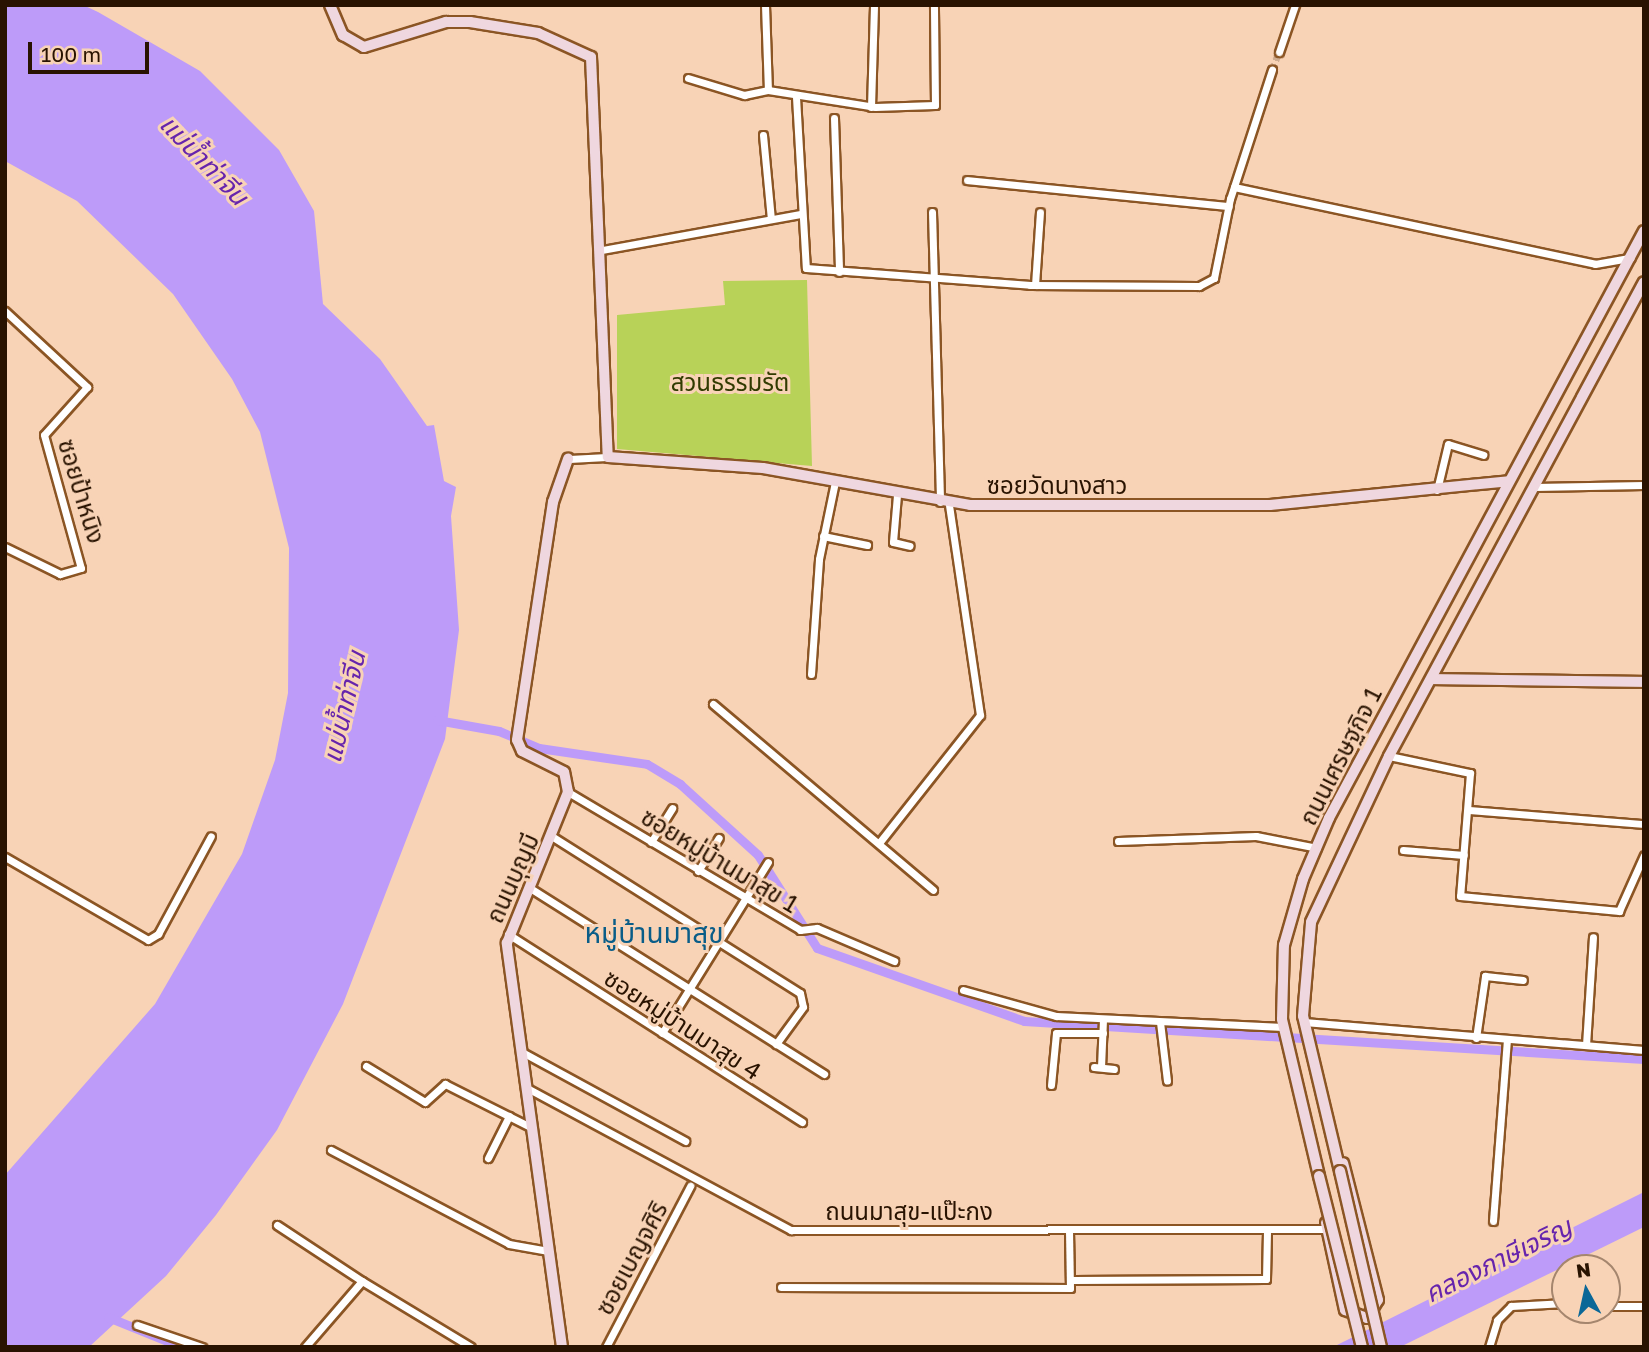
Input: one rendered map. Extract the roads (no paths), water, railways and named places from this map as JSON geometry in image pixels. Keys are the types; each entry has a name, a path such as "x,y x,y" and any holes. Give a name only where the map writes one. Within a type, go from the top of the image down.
{"main road":[{"path":"330,5 343,35 364,47 446,22 533,32 581,48 593,64 608,457"},
{"name":"ถนนเศรษฐกิจ 1","path":"1362,1347 1283,1027 1284,945 1317,848 1509,481 1644,231"},
{"name":"ถนนเศรษฐกิจ 1","path":"1381,1347 1304,1022 1302,981 1311,922 1389,757 1644,282"},
{"name":"ซอยวัดนางสาว","path":"608,457 763,468 944,504 1207,508 1437,490 1509,481"},
{"path":"568,459 553,502 517,736 522,751 564,772 568,792"},
{"path":"1445,602 1467,613"},
{"path":"1433,679 1644,681"},
{"name":"ถนนบุญมี","path":"562,1347 508,934 553,837 568,792"},
{"path":"1287,1047 1345,1310 1367,1318 1378,1300 1308,1043"}],"street":[{"path":"765,5 768,90"},
{"path":"871,107 874,5"},
{"path":"688,79 744,95 768,90 796,97 871,107 935,105 934,5"},
{"path":"1279,51 1295,5"},
{"path":"796,97 800,214 806,268 1035,285 1205,285 1214,278 1234,187 1272,70"},
{"path":"834,118 839,272"},
{"path":"763,135 771,219"},
{"path":"967,180 1229,206"},
{"path":"1234,187 1595,264 1630,258"},
{"path":"879,844 980,715 944,504 932,212"},
{"path":"1035,285 1040,212"},
{"path":"602,250 800,214"},
{"name":"ซอยป้าหนิง","path":"5,311 87,387 44,435 81,568 60,573 5,547"},
{"path":"1437,490 1448,444 1483,455"},
{"path":"568,459 608,457"},
{"path":"811,674 824,536 835,482"},
{"path":"1534,487 1644,485"},
{"path":"897,495 893,542 910,546"},
{"path":"824,536 867,545"},
{"path":"713,704 933,890"},
{"path":"1389,757 1467,770 1469,810 1460,896 1619,911 1644,855"},
{"name":"ซอยหมู่บ้านมาสุข 1","path":"568,792 744,900 804,931 817,928 894,961"},
{"path":"651,842 673,808"},
{"path":"1469,810 1644,824"},
{"path":"5,857 148,940 158,934 211,836"},
{"path":"1118,841 1256,836 1317,848"},
{"path":"553,837 804,998 776,1044"},
{"path":"698,871 719,838"},
{"path":"1403,850 1464,855"},
{"path":"662,1033 768,862"},
{"path":"530,888 824,1074"},
{"name":"ซอยหมู่บ้านมาสุข 4","path":"508,934 802,1122"},
{"path":"1586,1045 1593,937"},
{"path":"1476,1038 1485,976 1523,979"},
{"path":"963,990 1055,1016 1283,1027"},
{"path":"1103,1020 1097,1067 1114,1069"},
{"path":"1160,1022 1167,1081"},
{"path":"1304,1022 1507,1041 1644,1049"},
{"path":"1051,1085 1056,1033 1103,1032"},
{"path":"1493,1221 1507,1041"},
{"path":"522,1052 685,1141"},
{"path":"366,1066 425,1102 445,1084 532,1128"},
{"name":"ถนนมาสุข-แป๊ะกง","path":"527,1088 791,1230 1327,1229"},
{"path":"488,1158 509,1116"},
{"path":"331,1150 500,1240 548,1251"},
{"name":"ซอยเบญจศิริ","path":"606,1347 690,1186"},
{"path":"276,1225 471,1347"},
{"path":"781,1287 1070,1288 1073,1280 1069,1230"},
{"path":"1073,1280 1266,1279 1267,1230"},
{"path":"304,1347 362,1281"},
{"path":"1489,1347 1497,1320 1511,1306 1551,1304"},
{"path":"1621,1306 1644,1306"},
{"path":"137,1325 202,1347"}],"water":[{"name":"แม่น้ำท่าจีน","path":"5,5 83,5 98,12 200,71 279,150 314,211 323,304 380,359 427,426 434,425 444,481 456,487 451,516 459,630 445,739 343,1004 277,1130 216,1215 166,1276 89,1347 5,1347 5,1175 155,1004 242,854 275,760 288,693 289,548 260,432 232,379 173,294 77,201 5,161"},
{"path":"1644,1192 1644,1227 1589,1254 1551,1254 1551,1273 1400,1347 1333,1347"}],"waterway":[{"path":"437,720 499,731 539,748 647,764 680,784 758,855 817,948 1024,1021 1644,1059"},
{"path":"108,1317 182,1347"}],"tunnel":[{"path":"1272,70 1279,52"}],"district":[{"name":"หมู่บ้านมาสุข","path":"654,933"}],"park label":[{"name":"สวนธรรมรัต","path":"730,382"}],"water label":[{"name":"คลองภาษีเจริญ","path":"1498,1260"}]}
